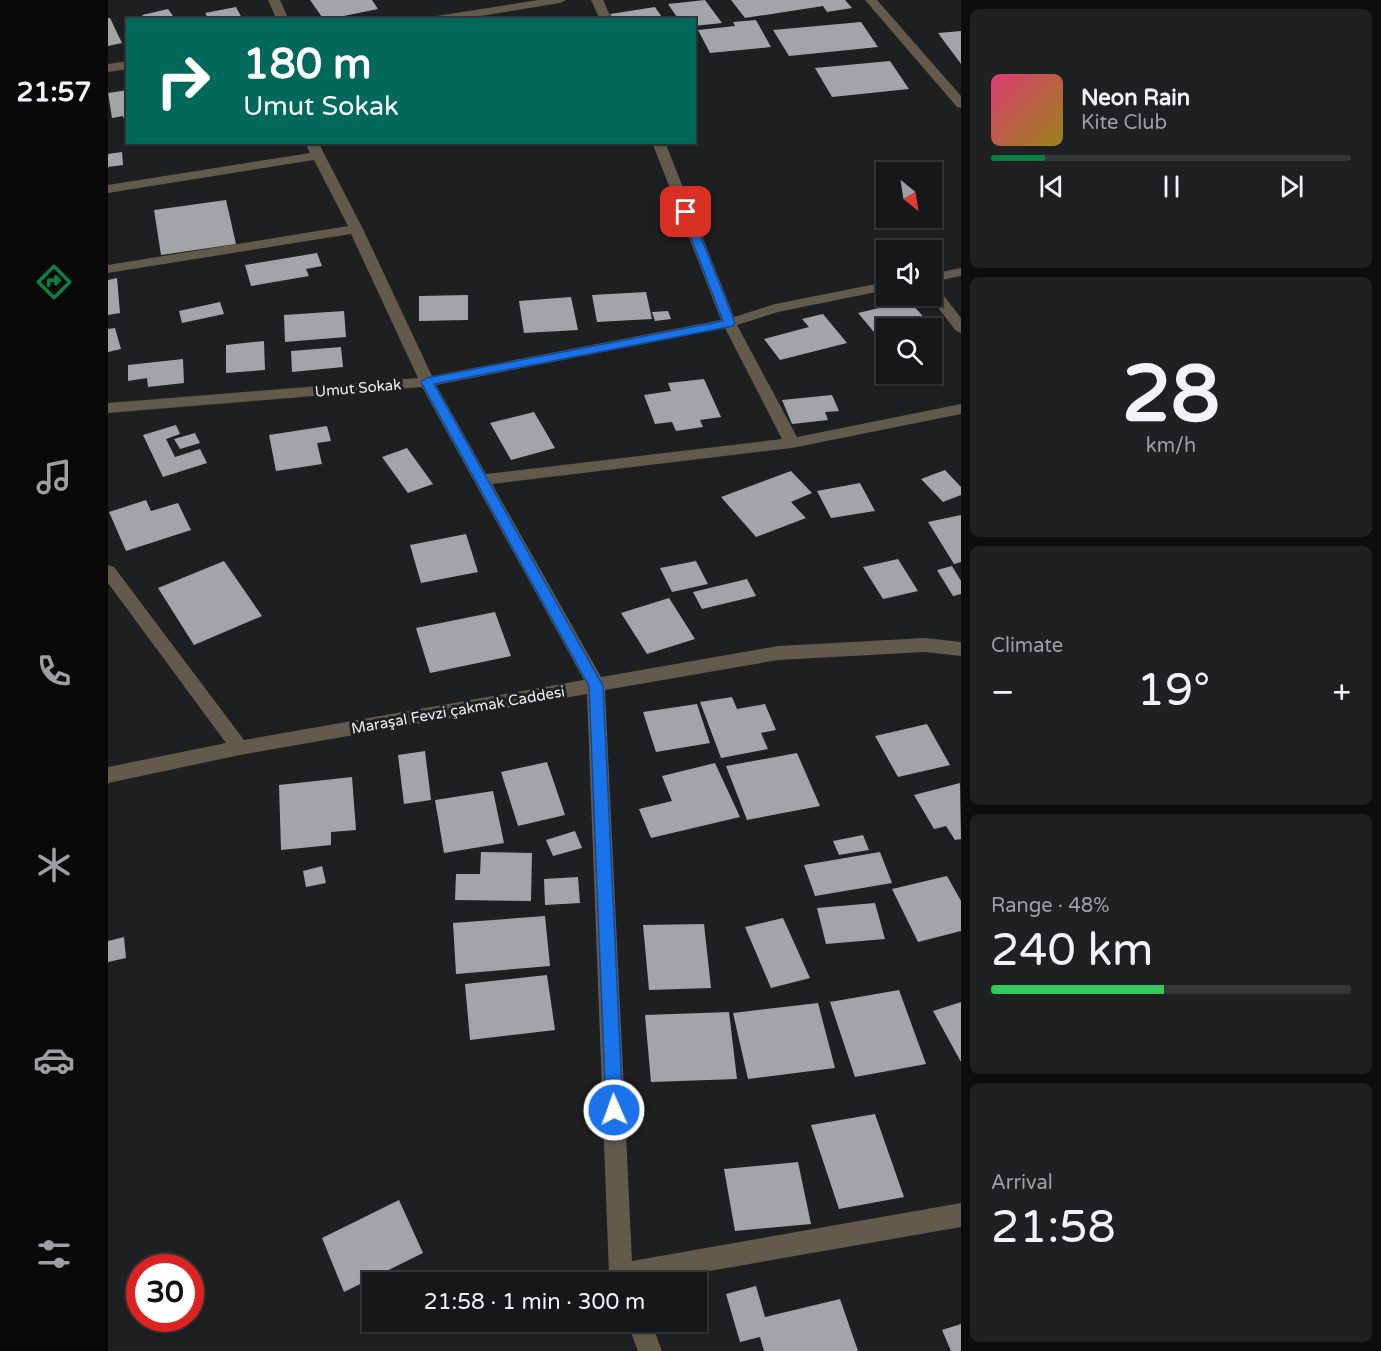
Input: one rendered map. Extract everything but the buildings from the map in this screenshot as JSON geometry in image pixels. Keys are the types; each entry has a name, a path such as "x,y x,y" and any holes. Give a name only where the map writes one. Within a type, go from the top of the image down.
{"street":[{"path":"273,0 282,18"},
{"path":"443,18 560,0"},
{"path":"597,0 605,18"},
{"path":"871,0 961,104"},
{"path":"108,68 126,65"},
{"path":"312,144 356,229 427,382 596,686 623,1272"},
{"path":"659,144 729,323 792,443"},
{"path":"108,189 318,156"},
{"path":"108,269 356,229"},
{"path":"942,276 961,272"},
{"name":"Umut Sokak","path":"108,408 427,382 729,323 776,308 876,288"},
{"path":"942,303 961,328"},
{"path":"482,480 792,443 961,409"},
{"path":"108,571 240,748"},
{"name":"Maraşal Fevzi çakmak Caddesi","path":"108,775 240,748 778,653 925,645 961,649"},
{"path":"660,1272 961,1215"},
{"path":"643,1332 650,1351"}],"route":[{"path":"614,1110 596,686 427,382 729,323 686,212"}]}
